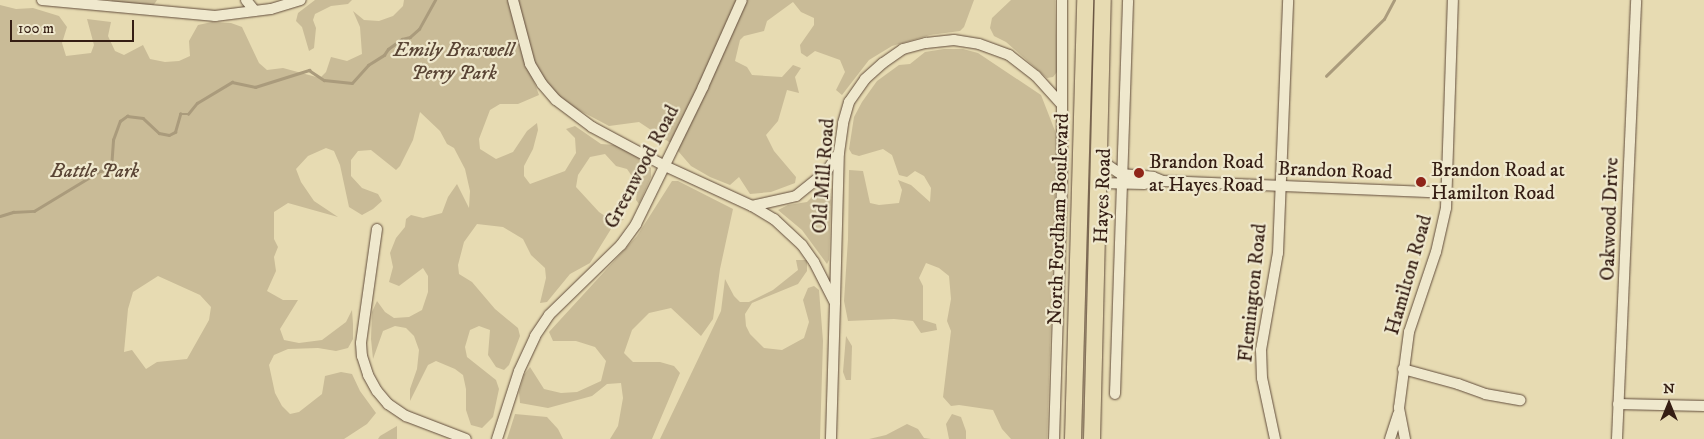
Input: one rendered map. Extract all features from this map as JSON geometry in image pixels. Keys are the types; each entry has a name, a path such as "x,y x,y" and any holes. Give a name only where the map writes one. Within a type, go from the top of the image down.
{"highway":[{"name":"North Fordham Boulevard","path":"1073,439 1085,0"},
{"name":"North Fordham Boulevard","path":"1092,439 1103,0"},
{"path":"1083,103 1090,109 1091,168 1099,183"},
{"path":"1076,366 1082,375 1082,439"}],"street":[{"path":"42,0 215,16 255,11 292,4 301,0"},
{"path":"246,0 255,11"},
{"name":"Old Mill Road","path":"513,0 530,64 542,84 556,100 592,127 665,166 752,206 780,224 802,245 814,262 834,303"},
{"name":"Greenwood Road","path":"497,439 519,371 535,336 549,315 621,244 636,224 742,0"},
{"path":"1054,439 1062,182 1062,0"},
{"name":"Hayes Road","path":"1115,394 1128,0"},
{"name":"Flemington Road","path":"1275,439 1262,378 1261,357 1263,335 1277,268 1288,0"},
{"name":"Hamilton Road","path":"1405,439 1400,408 1403,369 1415,310 1440,236 1446,193 1453,0"},
{"name":"Oakwood Drive","path":"1617,439 1636,0"},
{"name":"Old Mill Road","path":"832,439 839,153 843,123 849,102 865,79 903,49 926,43 954,40 979,44 1009,55 1036,76 1062,105"},
{"path":"752,206 796,196 826,172 839,153"},
{"path":"1100,160 1121,179"},
{"name":"Brandon Road","path":"1099,183 1121,179 1155,184 1163,181 1446,193"},
{"path":"1062,182 1081,183"},
{"path":"377,229 361,343 362,356 368,375 376,391 388,404 406,416 466,439"},
{"path":"1403,369 1458,384 1484,394 1520,400"},
{"path":"1618,404 1704,406"},
{"path":"1390,439 1400,408"}],"green space":[{"path":"111,0 157,0 153,6 113,2"},
{"path":"315,0 352,0 348,4 331,6 315,14 313,20 316,28 314,48 309,51 302,27 296,21 298,13"},
{"path":"404,0 974,0 964,27 960,31 930,35 892,46 869,60 842,95 836,90 845,72 840,60 815,51 807,57 801,53 800,45 814,25 814,18 801,12 793,2 767,21 764,31 744,36 740,40 735,61 747,67 752,75 782,77 793,65 801,68 795,77 799,93 787,90 778,121 766,135 774,151 796,177 795,183 771,192 750,194 739,177 730,185 710,177 691,166 672,144 639,122 609,126 577,109 556,94 538,70 529,68 539,95 518,104 500,104 490,110 479,139 480,149 496,159 513,152 527,131 537,123 538,130 533,149 524,166 524,176 530,184 565,171 576,153 575,138 566,129 575,126 601,144 616,145 640,157 651,168 651,177 639,204 636,200 638,185 627,169 616,166 605,154 590,157 578,175 576,187 599,212 608,218 624,219 611,229 590,263 570,274 547,302 540,303 546,278 545,268 531,255 523,239 503,227 477,224 464,242 458,265 459,274 472,282 495,309 518,328 520,336 509,365 504,370 496,367 488,355 490,330 479,326 470,330 465,347 467,357 496,380 499,389 493,417 482,428 471,425 466,410 466,389 463,375 455,369 436,361 428,365 410,401 410,389 417,369 419,350 414,336 406,328 395,326 383,331 373,359 371,339 372,312 377,301 385,312 394,318 409,317 422,310 428,292 428,276 423,268 399,286 389,282 393,267 390,253 396,238 405,227 406,219 411,215 423,218 442,213 448,197 457,184 469,208 470,191 465,169 454,148 447,144 440,131 420,112 413,140 400,166 396,170 371,150 358,151 351,160 351,176 362,188 378,194 382,201 373,209 362,215 349,207 340,165 334,151 326,148 308,156 296,169 301,182 314,201 338,217 288,203 274,212 274,239 278,247 274,257 276,271 267,291 283,300 298,300 280,329 284,340 299,343 322,340 346,322 352,310 353,324 353,339 348,348 336,351 318,348 288,349 274,355 269,365 275,393 282,406 290,414 299,412 322,394 325,376 341,372 352,374 360,391 376,413 367,424 344,439 0,439 0,5 16,9 33,8 59,16 67,27 62,43 66,56 91,53 94,45 87,19 111,22 108,36 115,51 124,55 143,45 150,59 165,62 179,61 190,56 189,41 198,25 212,22 231,23 242,27 259,63 267,70 283,68 320,78 326,72 331,57 347,61 362,54 360,27 353,11 364,20 379,21 393,16 403,6","holes":["158,276 200,295 211,307 209,320 187,359 157,362 146,369 132,350 124,352 128,309 133,292"]},
{"path":"1011,0 1055,0 1057,72 1053,77 1047,78 1006,42 994,36 990,28 992,18"},
{"path":"1090,0 1099,0 1093,136 1090,74"},
{"path":"963,49 978,53 1041,95 1057,136 1047,439 1011,439 1002,429 993,410 959,405 951,406 943,397 951,331 947,321 951,299 949,276 939,268 926,263 919,278 923,286 923,320 936,324 937,330 921,333 913,321 894,319 848,321 844,301 848,239 849,170 863,171 870,203 879,205 899,203 902,190 898,180 911,185 930,202 931,188 924,176 915,171 907,177 899,175 892,155 883,149 859,156 852,154 849,149 854,117 877,81 899,65 910,64 925,52"},
{"path":"1088,175 1090,182 1087,439 1084,439 1087,289 1083,255"},
{"path":"672,181 678,181 733,209 720,269 713,319 701,336 671,308 649,313 632,330 624,353 633,362 660,362 674,366 680,373 652,439 610,439 618,426 623,398 621,383 607,384 592,396 548,408 520,403 519,392 524,375 530,367 544,389 561,393 577,392 601,381 606,361 595,347 576,341 553,341 549,332 637,236"},
{"path":"824,185 831,194 829,260 827,264 802,230 778,210 788,205 807,202"},
{"path":"796,260 807,260 807,271 798,284 752,303 745,314 746,326 750,334 764,348 782,350 804,338 809,322 803,300 808,288 814,286 819,290 823,341 820,439 660,439 721,311 725,279 734,296 740,302 749,302 773,290 798,270"},
{"path":"846,336 852,346 851,380 846,380 843,372"},
{"path":"515,414 547,417 558,429 563,439 507,439"},
{"path":"952,414 961,417 966,431 966,439 949,439 946,424"},
{"path":"907,424 918,429 924,438 931,439 869,439 886,435"},
{"path":"397,426 397,439 378,439 380,436"}],"waterway":[{"path":"0,216 13,212 34,211 100,171 111,169 113,140 120,121 127,116 143,118 159,133 169,135 175,132 180,114 188,114 197,103 232,82 255,87 309,70 324,80 352,83 368,65 384,55 388,49 402,39 410,37 419,29 435,0"},
{"path":"1326,76 1384,19 1394,0"}],"place":[{"name":"Brandon Road at Hayes Road","path":"1139,173"},
{"name":"Brandon Road at Hamilton Road","path":"1421,182"}],"park label":[{"name":"Emily Braswell Perry Park","path":"454,62"},
{"name":"Battle Park","path":"95,171"}]}
